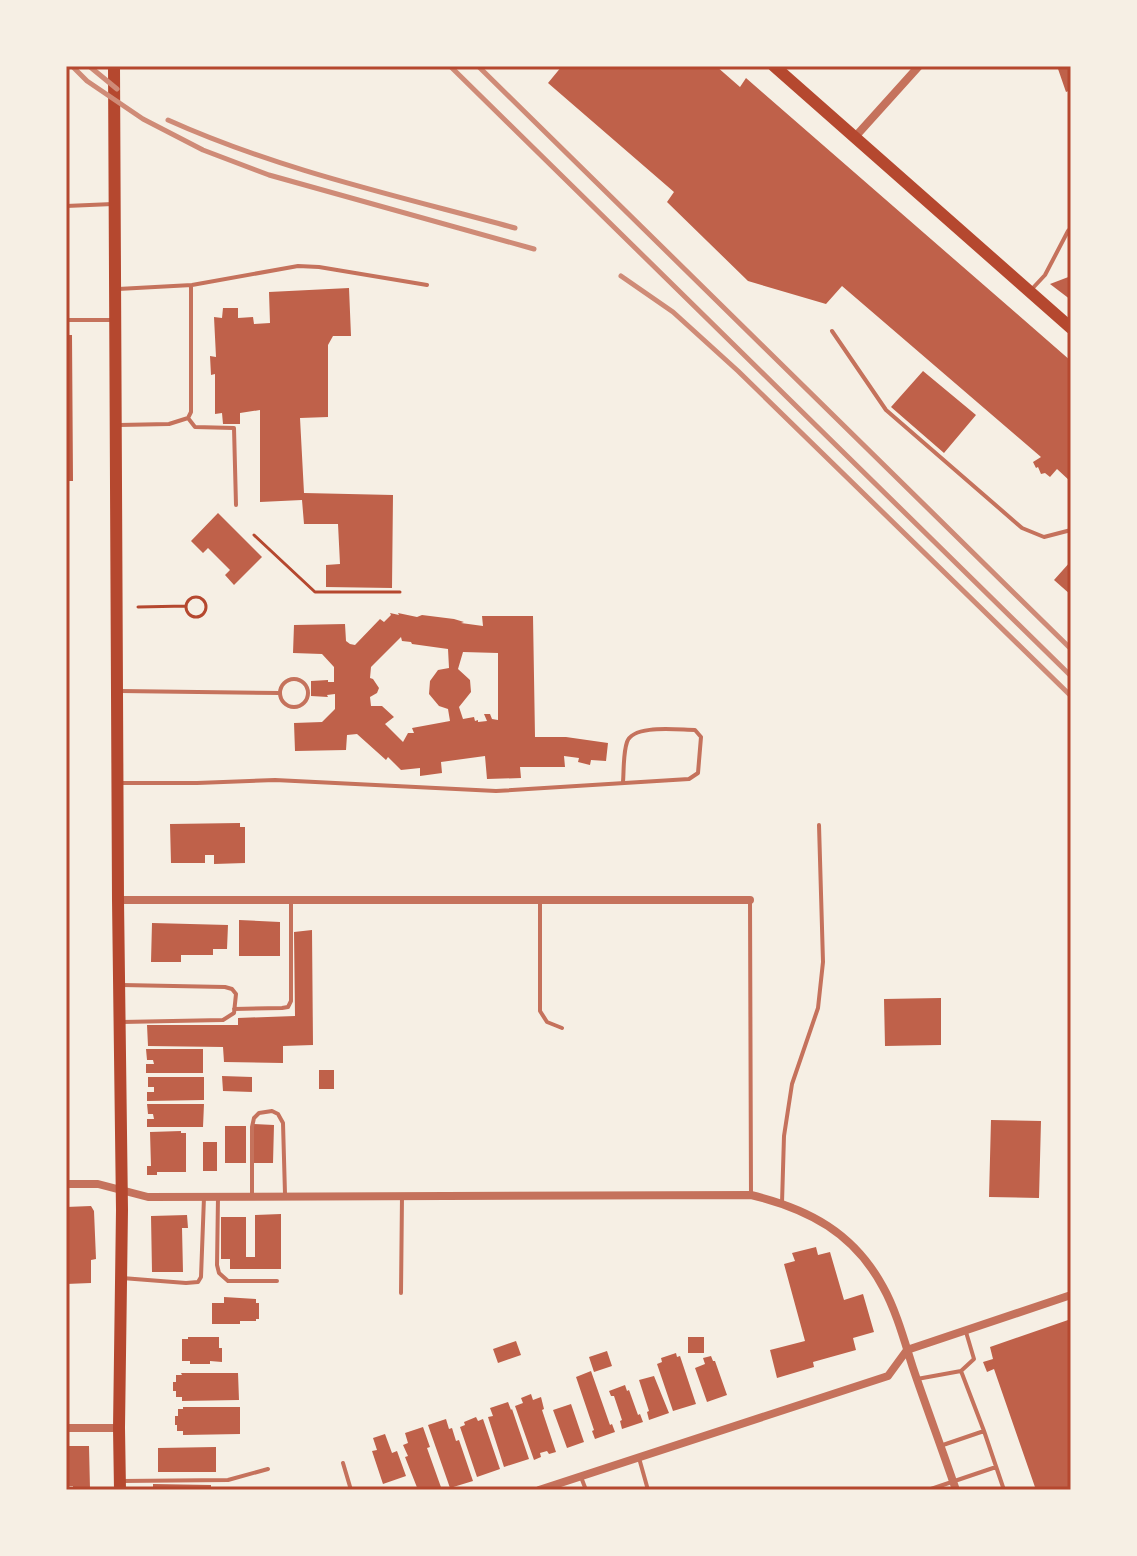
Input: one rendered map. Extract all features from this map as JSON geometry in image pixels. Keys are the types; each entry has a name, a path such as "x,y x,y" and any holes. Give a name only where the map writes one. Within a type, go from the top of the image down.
{"main road":[{"path":"774,66 1071,328"},
{"path":"114,68 122,1190 120,1486"}],"street":[{"path":"855,137 919,66"},
{"path":"118,900 750,900"},
{"path":"66,1184 98,1184 148,1197 751,1195 782,1203 809,1214 835,1231 857,1250 885,1289 954,1486"},
{"path":"539,1490 888,1376 907,1350 1071,1295"},
{"path":"66,1428 119,1428"}],"lane":[{"path":"66,206 115,204"},
{"path":"1030,292 1045,275 1071,228"},
{"path":"116,290 191,285 298,266 427,285"},
{"path":"116,425 169,424 188,418 191,412 191,285"},
{"path":"66,320 116,320"},
{"path":"832,331 886,410 1022,528 1044,537 1071,530"},
{"path":"188,418 195,427 234,428 236,505"},
{"path":"295,680 304,683 308,692 303,704 295,707 284,702 280,693 286,682 295,680"},
{"path":"118,691 280,693"},
{"path":"118,783 275,780 496,791 689,779 698,773 701,737 695,730 640,730 630,735 626,743 623,782"},
{"path":"782,1203 784,1136 792,1084 818,1008 823,962 819,825"},
{"path":"234,1009 288,1007 291,1001 291,900"},
{"path":"540,900 540,1011 547,1022 562,1028"},
{"path":"750,900 751,1195"},
{"path":"119,985 225,987 236,994 234,1013 223,1020 119,1022"},
{"path":"252,1197 254,1118 259,1113 272,1111 283,1123 285,1197"},
{"path":"401,1293 402,1196"},
{"path":"121,1278 198,1282 201,1277 204,1197"},
{"path":"218,1197 219,1273 228,1281 277,1281"},
{"path":"917,1379 961,1371 974,1359 965,1331"},
{"path":"961,1371 1004,1490"},
{"path":"940,1446 984,1431"},
{"path":"639,1458 648,1490"},
{"path":"343,1463 351,1490"},
{"path":"928,1490 954,1486 996,1467"},
{"path":"120,1486 228,1480 268,1469"},
{"path":"581,1476 586,1490"}],"path":[{"path":"254,535 315,592 400,592"},
{"path":"197,597 203,599 206,608 197,617 190,615 186,606 188,600 197,597"},
{"path":"138,607 186,606"}],"building":[{"path":"562,66 716,66 740,87 746,78 1071,361 1071,482 1057,469 1050,477 1041,474 1033,462 1041,457 842,286 826,304 748,281 667,202 674,192 548,83"},
{"path":"1057,66 1071,66 1071,90 1066,92"},
{"path":"1071,276 1071,300 1050,284"},
{"path":"349,288 351,336 333,336 328,345 328,417 300,418 304,493 393,495 392,588 326,587 326,565 340,564 338,524 304,524 302,500 260,502 260,410 240,413 240,424 223,424 222,413 215,414 215,374 211,375 210,356 216,357 214,317 222,318 223,308 238,308 238,318 253,317 254,324 270,323 269,292"},
{"path":"66,335 72,335 73,481 66,481"},
{"path":"923,371 976,415 944,453 891,407"},
{"path":"218,513 262,557 234,585 225,575 230,570 208,548 203,553 191,541"},
{"path":"1071,561 1071,595 1054,580"},
{"path":"391,615 422,615 483,626 482,616 533,616 535,737 566,737 608,743 606,761 591,760 590,765 578,762 579,758 564,756 565,767 520,767 521,778 487,779 485,756 441,762 442,773 420,776 420,768 401,770 357,734 347,735 346,750 295,751 294,723 322,722 335,709 335,694 328,697 311,696 311,681 334,682 334,667 322,654 293,653 294,625 345,624 346,641 355,645 380,619 384,622","holes":["401,637 402,641 412,644 448,649 449,668 438,670 430,681 429,694 439,706 448,709 450,721 412,728 414,733 408,733 403,742 385,724 394,717 382,706 371,706 370,697 379,688 370,678 371,667","463,652 498,653 498,720 492,719 490,714 484,714 487,721 478,722 474,717 463,719 459,707 471,692 470,680 458,669"]},
{"path":"240,823 240,827 245,827 245,863 214,864 214,855 205,855 205,863 171,863 170,824"},
{"path":"239,920 280,922 280,956 239,956"},
{"path":"152,923 228,925 227,949 213,949 213,955 181,955 181,962 151,962"},
{"path":"312,930 313,1045 283,1046 283,1063 224,1062 223,1047 148,1046 147,1025 238,1025 238,1018 295,1016 294,932"},
{"path":"941,998 941,1045 885,1046 884,999"},
{"path":"146,1049 203,1049 203,1073 146,1073 146,1064 154,1064 153,1060 147,1060"},
{"path":"319,1070 334,1070 334,1089 319,1089"},
{"path":"222,1076 252,1077 252,1092 223,1091"},
{"path":"148,1077 204,1077 204,1100 147,1101 147,1092 154,1092 154,1087 148,1087"},
{"path":"147,1104 204,1104 203,1127 147,1127 147,1119 154,1119 153,1114 148,1114"},
{"path":"991,1120 1041,1121 1039,1198 989,1197"},
{"path":"254,1124 274,1125 273,1163 254,1163"},
{"path":"225,1126 246,1126 246,1163 225,1163"},
{"path":"150,1132 186,1133 186,1172 147,1175 147,1166 151,1166"},
{"path":"203,1142 217,1142 217,1171 203,1171"},
{"path":"91,1206 94,1211 96,1259 91,1260 91,1283 66,1284 66,1207"},
{"path":"281,1214 281,1269 230,1269 230,1259 221,1259 221,1217 246,1217 246,1257 255,1257 255,1215"},
{"path":"187,1215 188,1228 182,1228 183,1272 152,1272 151,1216"},
{"path":"816,1247 818,1255 830,1252 844,1300 863,1294 874,1332 853,1338 856,1350 813,1362 814,1367 777,1378 770,1350 805,1341 784,1264 795,1261 792,1253"},
{"path":"224,1297 256,1299 259,1319 240,1321 240,1324 212,1324 212,1303 224,1303"},
{"path":"1071,1319 1071,1490 1036,1490 994,1369 987,1372 983,1362 993,1359 990,1347"},
{"path":"219,1337 222,1362 190,1364 190,1361 182,1361 182,1339"},
{"path":"688,1337 704,1337 704,1353 688,1353"},
{"path":"516,1341 521,1355 498,1363 493,1349"},
{"path":"607,1351 612,1366 594,1372 589,1357"},
{"path":"676,1353 677,1357 680,1356 696,1404 673,1411 657,1364 662,1362 661,1358"},
{"path":"711,1356 727,1395 707,1402 695,1368 705,1364 703,1358"},
{"path":"591,1371 615,1432 595,1439 576,1377"},
{"path":"238,1373 239,1400 182,1401 182,1397 176,1397 176,1391 173,1391 176,1375"},
{"path":"654,1376 669,1413 649,1420 639,1380"},
{"path":"625,1385 643,1422 622,1429 614,1396 609,1391"},
{"path":"531,1394 533,1400 541,1397 542,1410 556,1452 540,1453 541,1457 534,1460 515,1406 523,1403 521,1398"},
{"path":"508,1402 529,1459 504,1467 488,1417 493,1416 490,1408"},
{"path":"571,1404 584,1442 567,1448 553,1410"},
{"path":"240,1407 240,1434 183,1435 183,1431 177,1431 175,1416 178,1416 178,1409"},
{"path":"476,1417 478,1421 483,1419 500,1469 477,1477 460,1427"},
{"path":"446,1419 456,1441 459,1440 473,1481 450,1488 428,1425"},
{"path":"423,1427 442,1490 418,1490 405,1457 408,1456 403,1445 408,1443 405,1433"},
{"path":"385,1434 392,1453 397,1451 406,1476 383,1484 372,1451 377,1450 373,1438"},
{"path":"66,1446 89,1446 90,1489 73,1490 73,1486 66,1486"},
{"path":"216,1447 216,1472 158,1472 158,1448"},
{"path":"153,1484 211,1485 211,1490 153,1490"}],"railway":[{"path":"72,66 87,81 143,119 203,150 269,175 534,249"},
{"path":"89,66 117,89"},
{"path":"450,66 1071,676"},
{"path":"478,66 1071,649"},
{"path":"168,120 296,168 515,228"},
{"path":"621,276 673,312 738,371 1071,696"}]}
